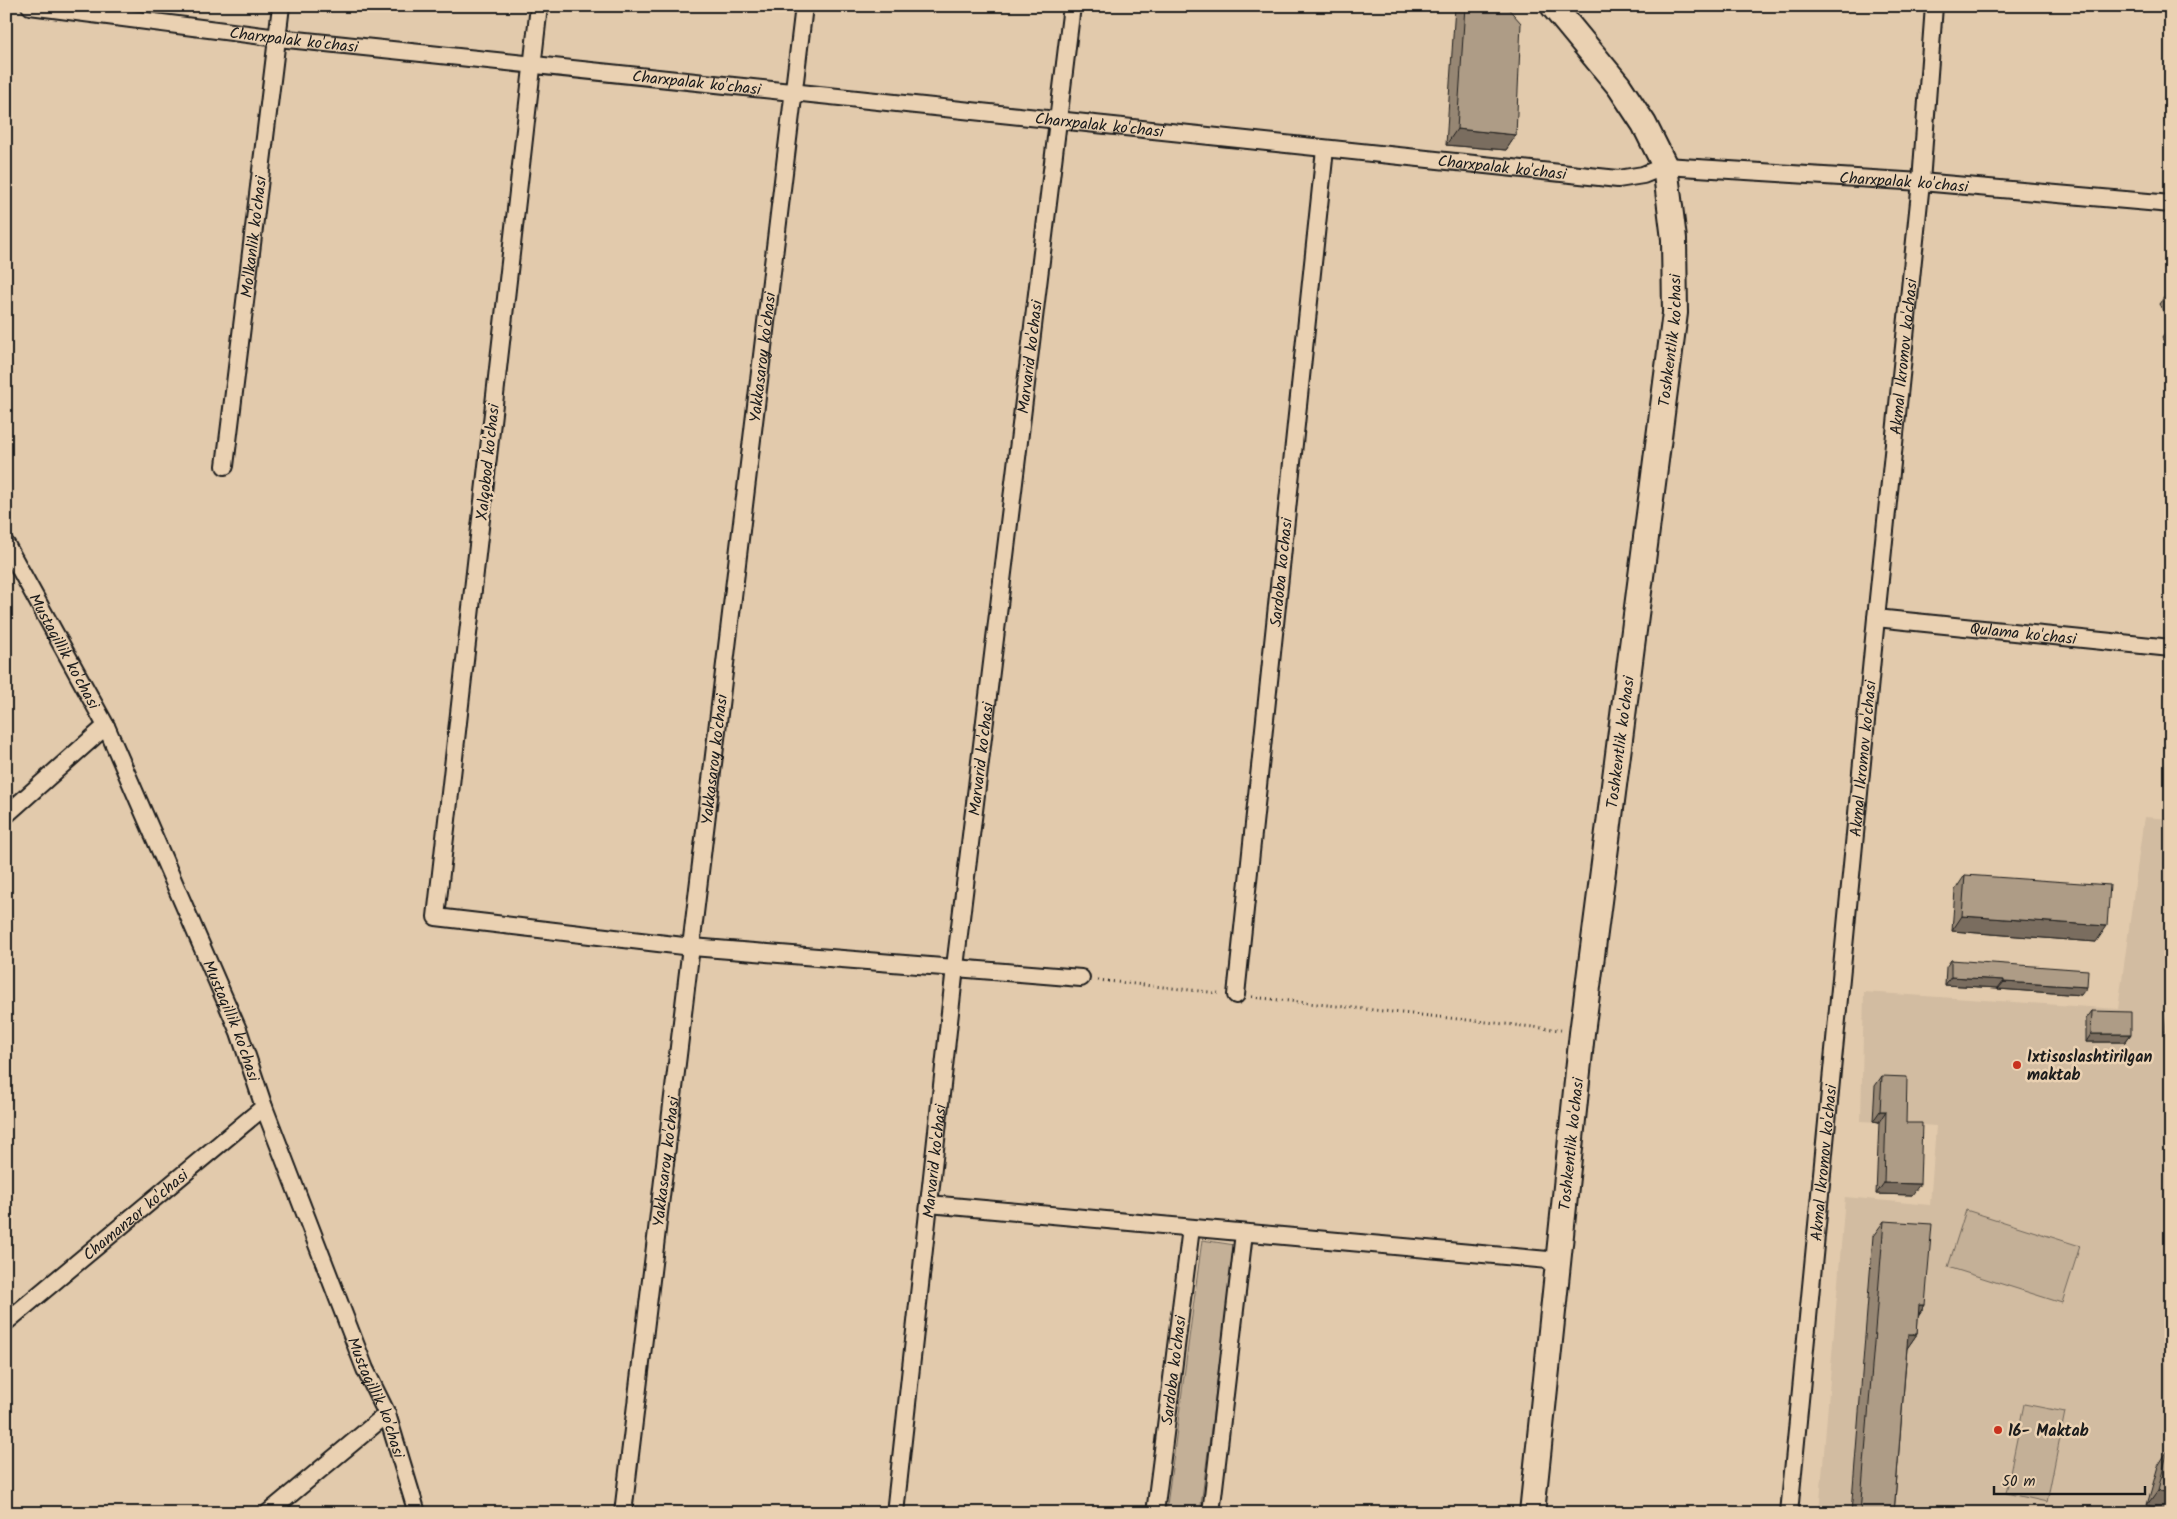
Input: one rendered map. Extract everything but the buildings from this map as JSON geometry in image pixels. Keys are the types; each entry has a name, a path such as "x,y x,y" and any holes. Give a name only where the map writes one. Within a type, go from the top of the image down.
{"main road":[{"name":"Toshkentlik ko'chasi","path":"1532,1513 1582,1032 1675,313 1674,238 1665,166 1644,124 1619,86 1560,10"}],"street":[{"name":"Charxpalak ko'chasi","path":"30,6 278,38 794,91 1056,122 1618,179 1643,175 1665,166 1921,182 2171,204"},
{"name":"Mo'lkanlik ko'chasi","path":"225,466 282,6"},
{"name":"Xalqobod ko'chasi","path":"539,6 436,917 692,947"},
{"name":"Yakkasaroy ko'chasi","path":"624,1513 804,6"},
{"name":"Marvarid ko'chasi","path":"895,1513 955,967 1056,122 1072,6"},
{"name":"Akmal Ikromov ko'chasi","path":"1789,1513 1876,618 1921,182 1934,6"},
{"name":"Sardoba ko'chasi","path":"1236,995 1325,149"},
{"name":"Mustaqillik ko'chasi","path":"6,544 106,726 239,1032 264,1107 365,1369 387,1414 417,1513"},
{"name":"Qulama ko'chasi","path":"1876,618 2171,648"},
{"path":"6,815 106,726"},
{"path":"692,947 1080,978"},
{"name":"Chamanzor ko'chasi","path":"6,1322 264,1107"},
{"path":"929,1204 1559,1261"},
{"name":"Sardoba ko'chasi","path":"1155,1513 1191,1228"},
{"path":"1211,1513 1244,1233"},
{"path":"268,1513 387,1414"}],"path":[{"path":"1080,978 1582,1032"}],"shaded area":[{"path":"2144,817 2171,819 2171,1513 1819,1513 1845,1197 1930,1205 1936,1126 1861,1121 1864,992 2118,1009"},
{"path":"1966,1210 2080,1246 2062,1303 1948,1267"},
{"path":"1202,1240 1235,1245 1200,1513 1166,1513"},
{"path":"2024,1404 2065,1412 2047,1502 2006,1493"}],"place":[{"name":"Ixtisoslashtirilgan maktab","path":"2017,1065"},
{"name":"16- Maktab","path":"1998,1430"}]}
